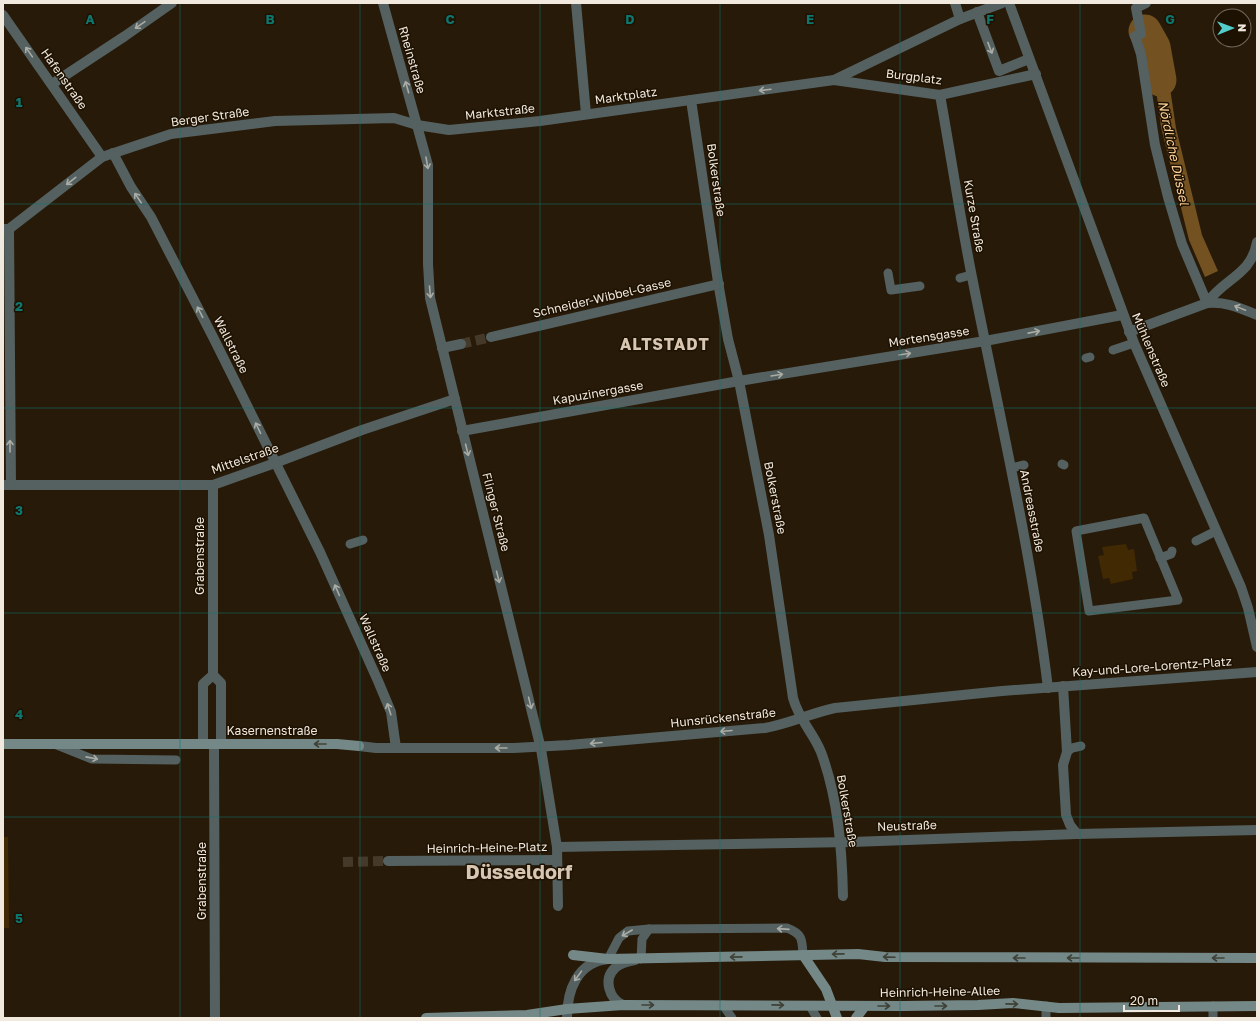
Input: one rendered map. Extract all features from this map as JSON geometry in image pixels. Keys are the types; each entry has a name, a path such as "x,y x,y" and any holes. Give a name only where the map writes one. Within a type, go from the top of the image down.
{"main road":[{"name":"Kasernenstraße","path":"3,744 337,744 359,746"},
{"path":"573,955 608,959 858,954 886,957 1257,958"},
{"path":"803,955 824,985 837,1018"},
{"name":"Heinrich-Heine-Allee","path":"426,1018 567,1013 623,1005 865,1006 978,1005 1013,1003 1059,1008 1257,1006"},
{"path":"856,1018 865,1006"}],"street":[{"path":"52,84 172,3"},
{"name":"Rheinstraße","path":"384,3 418,125"},
{"name":"Marktplatz","path":"576,3 586,114 732,94"},
{"path":"954,3 960,19"},
{"name":"Burgplatz","path":"732,94 834,80 960,19 1002,3"},
{"path":"977,12 999,71 1029,59 1009,3"},
{"path":"1146,3 1136,8 1138,35 1155,145 1182,244 1207,303"},
{"name":"Hafenstraße","path":"3,15 102,157"},
{"name":"Mühlenstraße","path":"1029,59 1036,74 1122,315 1241,587 1250,615 1257,647"},
{"name":"Burgplatz","path":"834,80 940,95 1036,74"},
{"name":"Kurze Straße","path":"940,95 971,275 985,341"},
{"name":"Bolkerstraße","path":"691,100 728,339 739,381 769,534 793,698 801,718 816,742 824,763 834,801 840,842 843,896"},
{"name":"Marktstraße","path":"418,125 449,130 586,114"},
{"name":"Berger Straße","path":"6,229 102,157 171,134 275,121 394,118 418,125"},
{"name":"Flinger Straße","path":"418,125 428,165 428,264 430,298 540,747 557,847 558,906"},
{"name":"Wallstraße","path":"113,153 131,187 151,217 275,463 324,551 391,712 396,748"},
{"path":"6,229 7,485"},
{"path":"1207,303 1249,264 1255,252 1257,242"},
{"name":"Schneider-Wibbel-Gasse","path":"491,338 719,284"},
{"path":"1129,332 1207,303 1230,304 1257,315"},
{"name":"Mertensgasse","path":"739,381 985,341 1122,315"},
{"name":"Andreasstraße","path":"985,341 1011,468 1041,631 1048,688"},
{"path":"442,348 461,344"},
{"name":"Kapuzinergasse","path":"462,431 739,381"},
{"name":"Mittelstraße","path":"7,485 213,485 362,430 455,399"},
{"name":"Grabenstraße","path":"213,485 213,675 221,684 217,744 215,1018"},
{"name":"Kay-und-Lore-Lorentz-Platz","path":"1048,688 1257,672"},
{"path":"203,744 203,684 213,675"},
{"path":"1062,686 1067,752 1063,765 1066,815 1070,825 1077,834"},
{"name":"Hunsrückenstraße","path":"540,747 764,728 780,726 819,711 835,708 1002,690 1048,688"},
{"name":"Kasernenstraße","path":"359,746 396,748 540,747"},
{"name":"Neustraße","path":"557,847 840,842 1257,830"},
{"name":"Heinrich-Heine-Platz","path":"388,862 557,860"},
{"path":"567,1013 569,994 579,973 595,962 608,959"},
{"path":"623,1005 616,1002 610,993 609,985 611,973 621,964 641,959"}],"lane":[{"path":"888,273 891,290 920,286"},
{"path":"960,278 971,275"},
{"path":"1113,350 1134,344"},
{"path":"1011,468 1024,465"},
{"path":"1144,518 1160,557 1178,600 1089,611 1076,532 1144,518"},
{"path":"1196,541 1216,531"},
{"path":"350,544 363,540"},
{"path":"56,744 92,759 176,760"},
{"path":"1067,752 1072,748 1081,746"},
{"path":"608,959 619,938 628,931 649,929 787,928 800,935 803,955"},
{"path":"641,959 642,939 649,929"},
{"path":"723,1005 732,1018"},
{"path":"810,1006 816,1018"},
{"path":"865,1006 865,1018"},
{"path":"1046,1006 1046,1018"},
{"path":"1213,1006 1213,1018"}],"shaded area":[{"path":"1126,544 1128,550 1134,549 1137,571 1132,572 1133,579 1111,584 1109,578 1103,579 1098,556 1104,555 1102,547"},
{"path":"3,837 8,837 9,928 3,928"}],"water":[{"path":"1155,30 1161,39 1165,55 1176,128 1202,235 1218,271 1205,277 1189,240 1161,127 1151,52 1145,39"}],"waterway":[{"name":"Nördliche Düssel","path":"1145,31 1154,47 1160,80"}],"tunnel":[{"path":"461,344 491,337"},
{"path":"343,862 388,861"}],"district":[{"name":"ALTSTADT","path":"665,344"},
{"name":"Düsseldorf","path":"519,872"}]}
